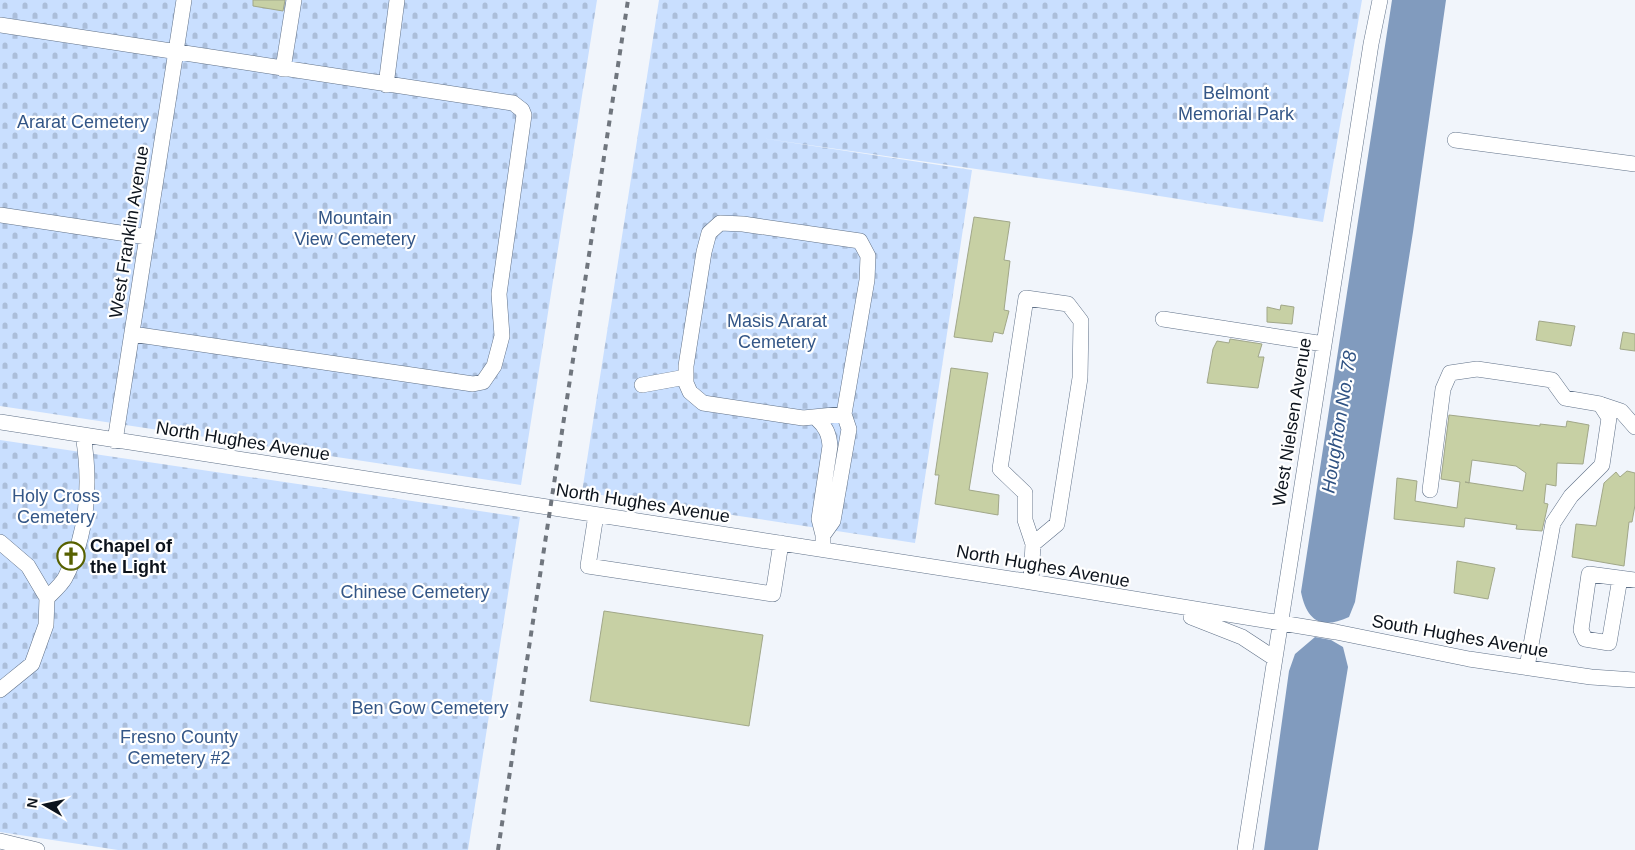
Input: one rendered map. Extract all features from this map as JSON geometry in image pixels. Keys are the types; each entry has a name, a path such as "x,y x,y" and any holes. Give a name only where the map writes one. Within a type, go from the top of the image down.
{"street":[{"name":"West Franklin Avenue","path":"115,441 184,0"},
{"path":"283,69 294,0"},
{"path":"386,85 397,0"},
{"name":"West Nielsen Avenue","path":"1245,850 1279,623 1371,44 1380,0"},
{"path":"0,25 514,104 522,110 524,115 499,294 502,336 494,366 482,382 473,384 132,334"},
{"path":"1455,140 1635,164"},
{"path":"0,215 147,237"},
{"path":"823,543 833,521 849,429 844,414 867,280 868,256 860,241 744,224 720,223 710,233 704,252 686,377 686,383 690,392 703,403 758,413 817,418 844,414"},
{"path":"1031,582 1033,544 1025,520 1025,493 1000,470 1026,298 1068,304 1081,321 1080,378 1058,524 1033,544"},
{"path":"1163,319 1324,344"},
{"path":"1430,490 1442,389 1450,372 1477,369 1552,380 1565,398 1600,404 1621,411 1635,427"},
{"path":"642,385 686,377"},
{"path":"1527,667 1553,523 1571,496 1602,465 1609,418 1600,404"},
{"path":"817,418 825,426 830,446 819,519 823,543"},
{"name":"North Hughes Avenue","path":"0,422 781,543 823,543 1144,602 1279,623"},
{"path":"47,598 65,579 81,536 87,498 86,456 83,436"},
{"path":"596,515 588,566 773,594 781,543"},
{"path":"0,542 28,566 47,598 46,625 32,664 0,690"},
{"path":"1620,578 1635,580"},
{"path":"1144,602 1216,625 1242,637 1274,658"},
{"name":"South Hughes Avenue","path":"1279,623 1336,632 1469,659 1590,677 1635,680"},
{"path":"0,841 38,850"}],"green space":[{"name":"Mountain View Cemetery","path":"0,0 597,0 521,485 0,406"},
{"path":"659,0 1362,0 1323,222 1128,191 754,137 972,170 915,543 582,492"},
{"path":"0,440 520,517 468,850 118,850 0,832"}],"water":[{"name":"Houghton No. 78","path":"1392,0 1446,0 1413,232 1355,602 1349,617 1331,623 1317,620 1311,616 1301,592"},
{"path":"1315,637 1331,640 1343,647 1348,667 1318,850 1264,850 1289,671 1295,654"}],"building":[{"path":"253,0 285,0 283,11 253,6"},
{"path":"974,217 1010,222 1004,260 1010,261 1004,310 1009,311 1003,334 994,332 992,342 954,337"},
{"path":"1281,305 1294,307 1292,324 1267,322 1267,307 1280,310"},
{"path":"1539,321 1575,326 1571,346 1536,340"},
{"path":"1623,332 1635,334 1635,351 1620,349"},
{"path":"1230,339 1262,344 1258,357 1264,357 1258,388 1207,383 1213,349 1217,341 1229,343"},
{"path":"951,368 988,373 969,490 999,495 998,515 935,504 939,475 935,475"},
{"path":"1449,415 1540,426 1540,424 1566,427 1567,421 1589,425 1583,464 1557,463 1556,486 1546,484 1544,503 1548,504 1542,531 1516,529 1517,525 1465,518 1464,527 1394,519 1397,478 1417,481 1415,501 1457,508 1460,482 1441,479","holes":["1472,460 1516,466 1526,473 1523,491 1469,483"]},
{"path":"1627,471 1635,473 1635,505 1632,522 1629,522 1624,566 1572,557 1576,524 1596,526 1604,483 1616,472 1620,477"},
{"path":"1457,561 1495,568 1488,599 1454,593"},
{"path":"604,611 763,635 749,726 590,701"}],"railway":[{"path":"498,850 628,0"}],"place":[{"name":"Chapel of the Light","path":"71,556"}],"park label":[{"name":"Belmont Memorial Park","path":"1236,104"},
{"name":"Ararat Cemetery","path":"83,122"},
{"name":"Masis Ararat Cemetery","path":"777,331"},
{"name":"Holy Cross Cemetery","path":"56,506"},
{"name":"Chinese Cemetery","path":"415,592"},
{"name":"Ben Gow Cemetery","path":"430,708"},
{"name":"Fresno County Cemetery #2","path":"179,748"}]}
